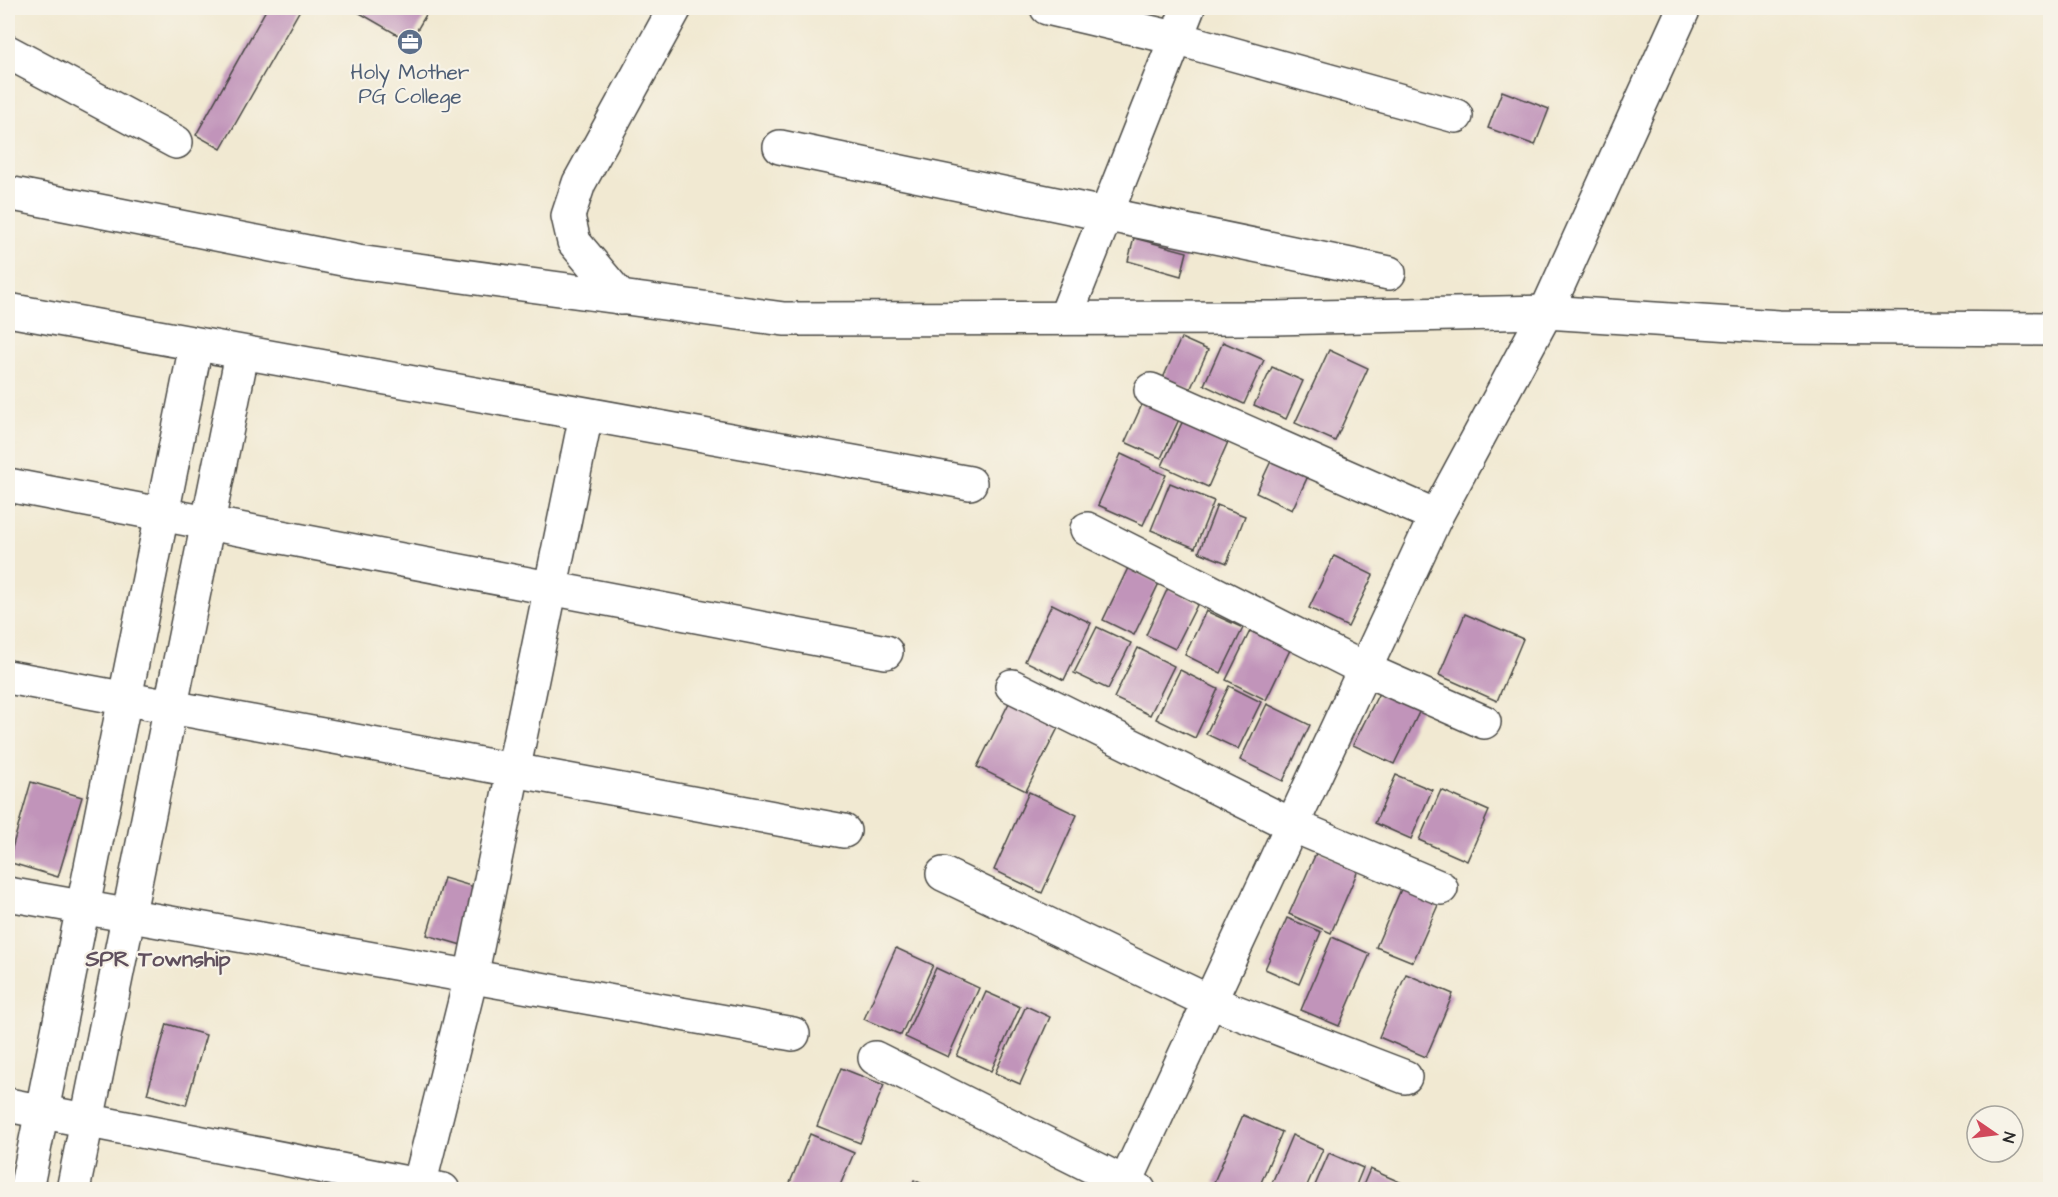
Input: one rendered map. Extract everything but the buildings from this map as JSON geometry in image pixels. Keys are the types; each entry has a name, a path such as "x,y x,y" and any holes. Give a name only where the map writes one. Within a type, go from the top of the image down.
{"street":[{"path":"621,298 573,242 568,216 579,183 675,8"},
{"path":"1047,8 1175,38 1456,116"},
{"path":"1065,318 1188,8"},
{"path":"875,1058 1129,1187 1210,1002 1436,516 1546,312 1684,8"},
{"path":"8,52 176,142"},
{"path":"780,147 1389,273"},
{"path":"8,193 358,262 784,319 1273,318 1546,312 1779,327 2033,327 2050,329"},
{"path":"8,310 242,354 970,483"},
{"path":"26,1190 196,345"},
{"path":"73,1190 242,354"},
{"path":"1151,390 1436,516"},
{"path":"8,1105 88,1119 427,1188 586,415"},
{"path":"8,485 886,652"},
{"path":"1087,529 1364,669 1484,722"},
{"path":"8,677 844,831"},
{"path":"1012,686 1292,825 1441,888"},
{"path":"943,874 1210,1002 1405,1077"},
{"path":"8,894 794,1034"}],"place":[{"name":"Holy Mother PG College","path":"410,42"}],"district":[{"name":"SPR Township","path":"158,959"}]}
